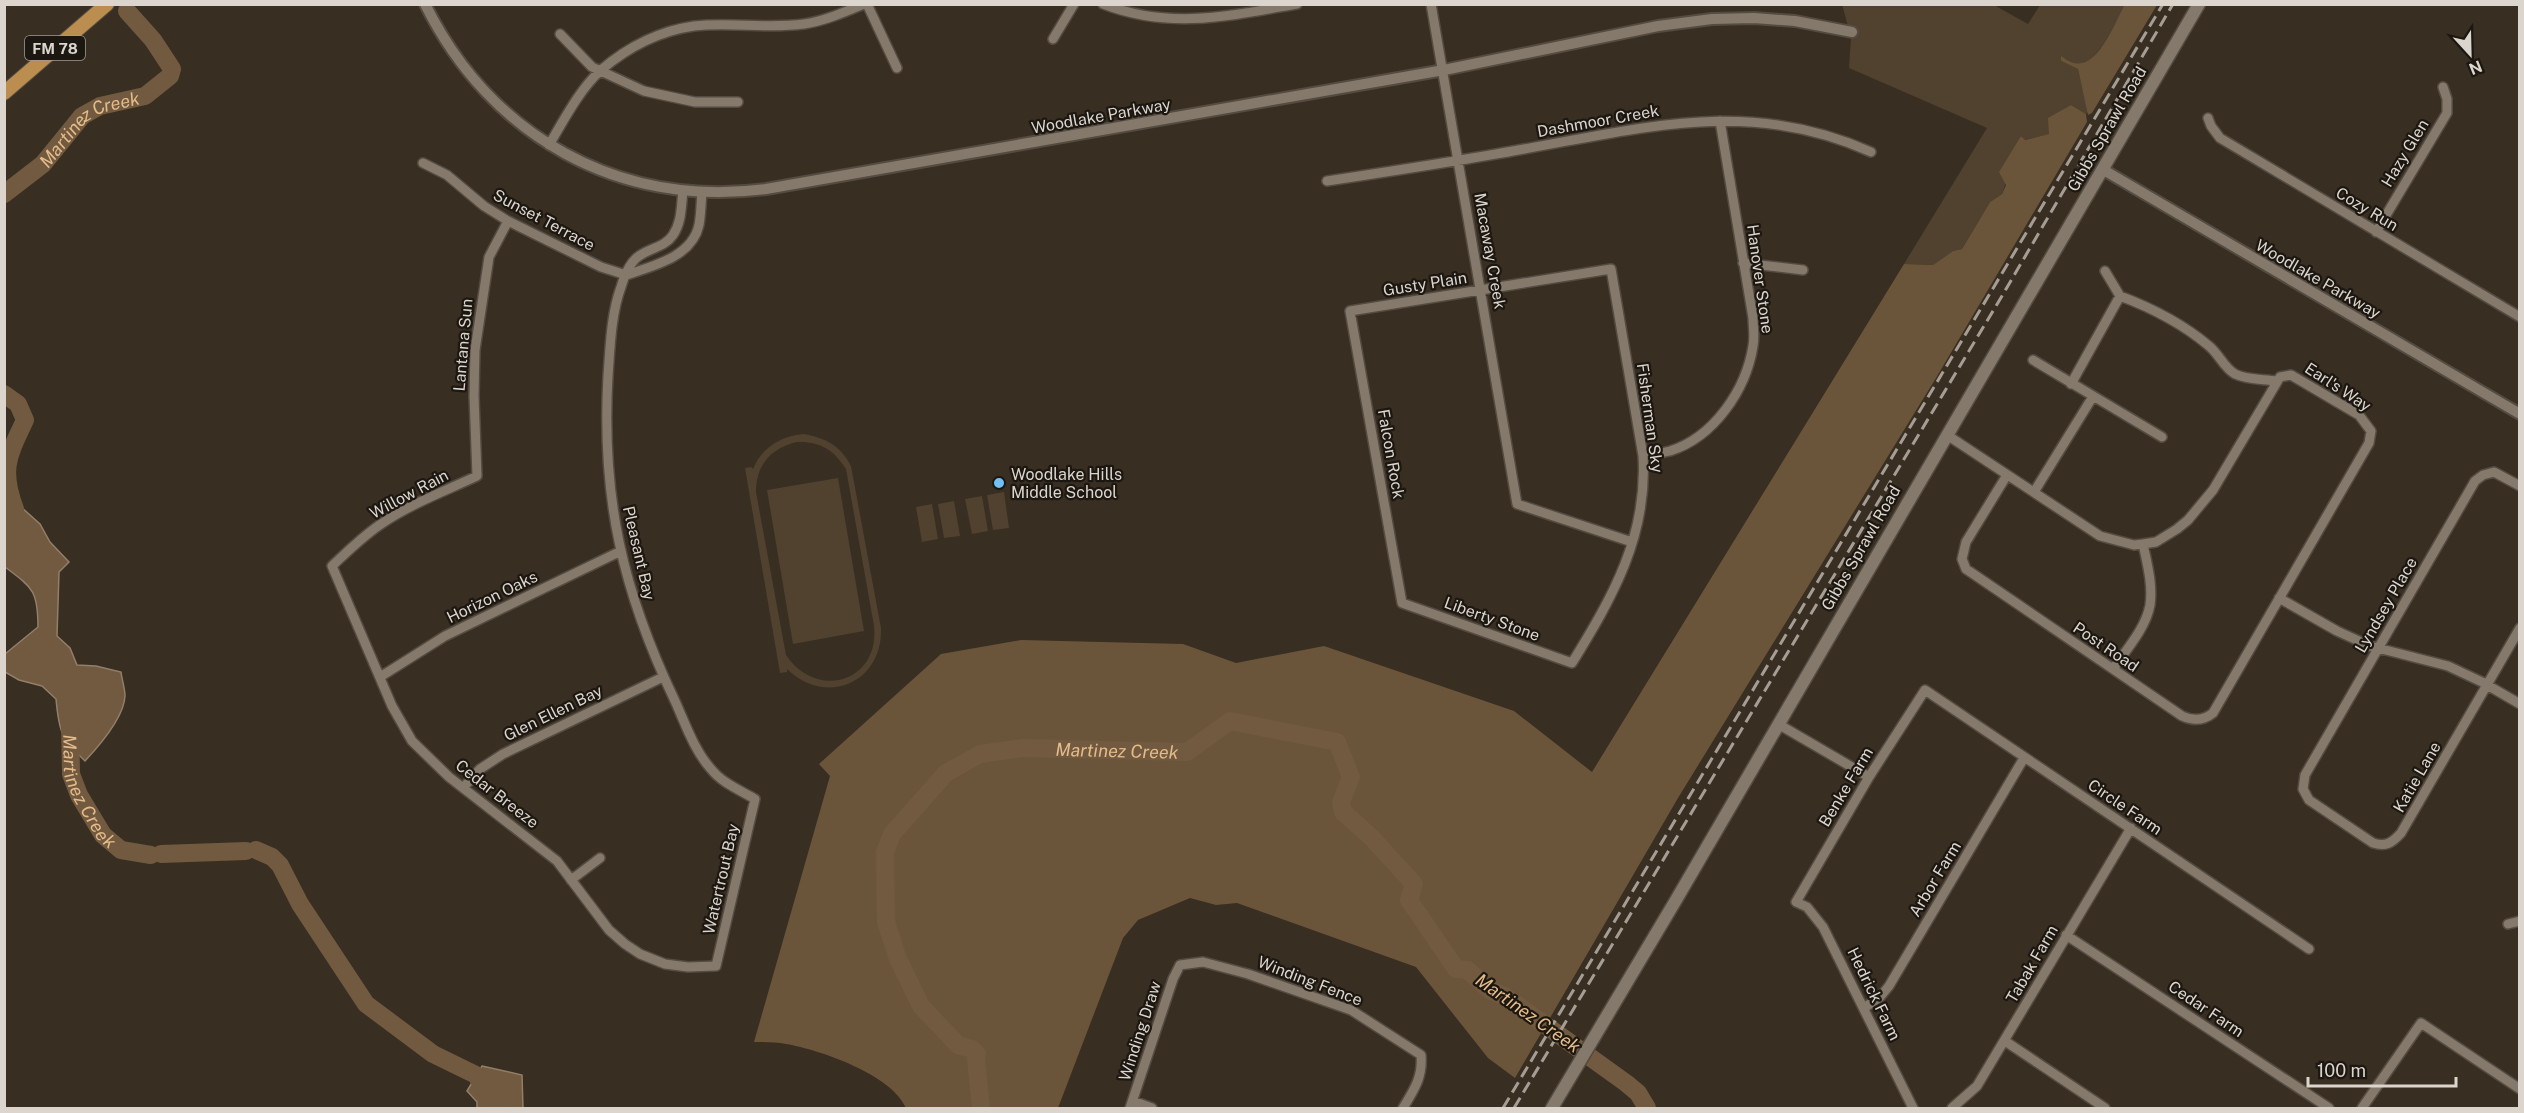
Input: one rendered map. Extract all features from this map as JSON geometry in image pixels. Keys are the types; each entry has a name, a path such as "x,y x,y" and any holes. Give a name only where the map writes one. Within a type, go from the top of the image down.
{"main road":[{"name":"FM 78","path":"4,93 107,4"},
{"name":"Gibbs Sprawl Road","path":"1552,1108 2199,4"}],"street":[{"name":"Woodlake Parkway","path":"425,4 445,41 483,91 523,128 570,158 619,178 683,191 702,192 741,192 766,189 1444,70 1658,26 1712,19 1754,18 1795,21 1852,32"},
{"path":"549,145 582,92 600,72 632,47 660,34 695,26 771,27 805,24 866,4 897,68"},
{"path":"1053,39 1074,4"},
{"path":"1104,4 1137,15 1194,20 1297,4"},
{"name":"Macaway Creek","path":"1431,4 1517,504 1632,542"},
{"path":"560,34 583,61 600,72 644,91 695,102 738,102"},
{"name":"Hazy Glen","path":"2376,232 2447,113 2447,99 2443,87"},
{"name":"Cozy Run","path":"2208,118 2220,138 2520,316"},
{"name":"Dashmoor Creek","path":"1327,181 1459,161 1670,123 1720,121 1777,124 1828,135 1871,152"},
{"name":"Hanover Stone","path":"1643,456 1671,450 1694,440 1714,424 1732,401 1748,368 1754,344 1753,318 1720,121"},
{"name":"Sunset Terrace","path":"423,163 447,175 484,206 508,221 601,267 626,275"},
{"name":"Woodlake Parkway","path":"2102,169 2520,414"},
{"path":"675,256 665,242 672,236 680,219 683,191"},
{"path":"626,275 675,256 686,248 695,237 699,226 702,192"},
{"name":"Lantana Sun","path":"477,476 475,350 489,257 508,221"},
{"name":"Pleasant Bay","path":"665,242 639,255 626,275 617,302 609,352 606,415 609,480 621,551 632,595 650,649 699,753 724,782 755,799"},
{"path":"1743,263 1803,270"},
{"name":"Gusty Plain","path":"1350,311 1611,269"},
{"name":"Fisherman Sky","path":"1572,663 1614,592 1632,542 1644,477 1643,456 1611,269"},
{"path":"1947,435 2100,536 2134,545 2156,542 2188,520 2213,490 2276,381 2247,378 2233,373 2211,347 2196,336 2156,310 2120,296 2105,271"},
{"path":"2071,384 2120,296"},
{"name":"Falcon Rock","path":"1350,311 1402,603"},
{"path":"2033,360 2092,398 2162,437"},
{"name":"Earl's Way","path":"2276,381 2280,377 2291,375 2359,414 2369,426 2371,437 2279,598"},
{"path":"2034,492 2092,398"},
{"name":"Lyndsey Place","path":"2302,789 2305,774 2475,481 2482,475 2494,472 2520,486"},
{"name":"Post Road","path":"2007,475 1966,542 1962,551 1963,565 1971,574 2182,716 2197,720 2213,713 2279,598"},
{"name":"Willow Rain","path":"332,566 359,540 383,523 410,507 477,476"},
{"path":"2113,669 2142,626 2150,605 2149,580 2143,544"},
{"name":"Horizon Oaks","path":"380,677 445,636 621,551"},
{"name":"Cedar Breeze","path":"332,566 401,724 412,741 463,788 557,861 609,930 640,954 665,964 688,967 716,966"},
{"path":"2279,598 2337,631 2378,648 2448,666 2520,704"},
{"name":"Liberty Stone","path":"1402,603 1572,663"},
{"name":"Katie Lane","path":"2302,789 2308,800 2373,843 2381,845 2393,842 2401,833 2520,628"},
{"name":"Glen Ellen Bay","path":"463,788 480,769 503,754 663,676"},
{"name":"Circle Farm","path":"1925,690 2309,949"},
{"name":"Benke Farm","path":"1796,902 1869,777 1925,690"},
{"path":"1778,724 1869,777"},
{"name":"Arbor Farm","path":"1864,1008 1880,998 1889,986 2024,758"},
{"name":"Watertrout Bay","path":"716,966 755,799"},
{"name":"Tabak Farm","path":"1953,1108 1977,1086 2131,828"},
{"path":"571,880 600,858"},
{"name":"Hedrick Farm","path":"1796,902 1807,908 1823,927 1913,1108"},
{"path":"2508,924 2520,921"},
{"name":"Cedar Farm","path":"2066,934 2329,1108"},
{"name":"Winding Fence","path":"1180,964 1203,962 1248,974 1351,1010 1421,1055 1419,1081 1403,1108"},
{"name":"Winding Draw","path":"1132,1105 1180,964"},
{"path":"2362,1108 2421,1023 2520,1089"},
{"path":"2005,1041 2105,1108"},
{"path":"1132,1105 1152,1108"}],"shaded area":[{"path":"1842,4 1994,5 2028,24 2040,5 2125,5 2105,42 2091,59 2074,64 2061,57 2061,61 2078,69 2088,112 2086,114 2071,105 2050,134 2024,140 2021,136 2002,194 1990,202 1962,249 1953,251 1933,265 1904,264 1987,128 1849,68 1851,38"},
{"path":"2125,4 2157,5 2092,113 2088,115 2078,69 2061,61 2061,56 2074,63 2083,63 2091,59 2105,42"},
{"path":"2071,105 2086,114 2087,122 1936,378 1678,798 1515,1078 1488,1058 1416,967 1237,903 1216,905 1190,898 1138,920 1123,938 1058,1108 906,1108 898,1096 886,1085 836,1058 801,1047 754,1042 830,776 819,764 941,654 1021,640 1183,644 1236,663 1324,646 1514,711 1592,772 1904,264 1933,265 1953,251 1962,249 1990,202 2002,194 2006,185 1999,172 2021,136 2025,140 2049,134 2048,118"},
{"path":"796,435 812,436 832,444 843,453 851,466 881,628 879,647 873,663 862,675 849,683 834,687 818,686 802,680 787,669 787,672 780,673 745,468 753,469 757,461 773,444","holes":["805,442 826,448 846,469 874,626 873,645 867,661 857,672 844,679 829,681 814,678 799,669 786,655 756,492 759,474 767,459 788,445"]},
{"path":"838,478 864,631 793,644 767,490"},
{"path":"5,484 21,507 40,524 50,542 69,562 59,572 57,636 70,648 77,665 96,666 121,672 124,704 110,731 85,761 63,734 58,719 56,699 42,686 19,680 5,672 5,654 38,627 37,605 32,591 5,567"},
{"path":"1004,492 1009,528 993,530 987,495"},
{"path":"982,496 988,531 972,534 965,499"},
{"path":"954,501 960,536 944,538 938,504"},
{"path":"932,504 938,539 922,542 916,507"},
{"path":"482,1066 522,1075 523,1108 477,1108 477,1102 467,1091"}],"waterway":[{"name":"Martinez Creek","path":"4,194 43,164 82,116 100,106 145,96 170,76 172,69 153,40 127,11"},
{"name":"Martinez Creek","path":"4,394 18,404 25,420 10,453 8,463 8,483 15,509"},
{"name":"Martinez Creek","path":"981,1108 977,1054 972,1049 958,1045 921,1006 898,959 886,922 885,852 892,834 946,773 980,754 1023,748 1187,752 1230,721 1337,742 1351,777 1341,802 1343,812 1372,838 1414,884 1409,900 1456,969 1468,970 1489,990 1505,996 1626,1083 1638,1093 1647,1108"},
{"name":"Martinez Creek","path":"70,722 71,774 79,795 103,835 121,850 151,855"},
{"name":"Martinez Creek","path":"256,850 272,857 280,865 300,904 366,1004 433,1054 476,1075 498,1108"},
{"name":"Martinez Creek","path":"161,854 246,851"}],"railway":[{"path":"1503,1108 2163,4"},
{"path":"1514,1108 1999,301 2173,4"}],"place":[{"name":"Woodlake Hills Middle School","path":"999,483"}]}
